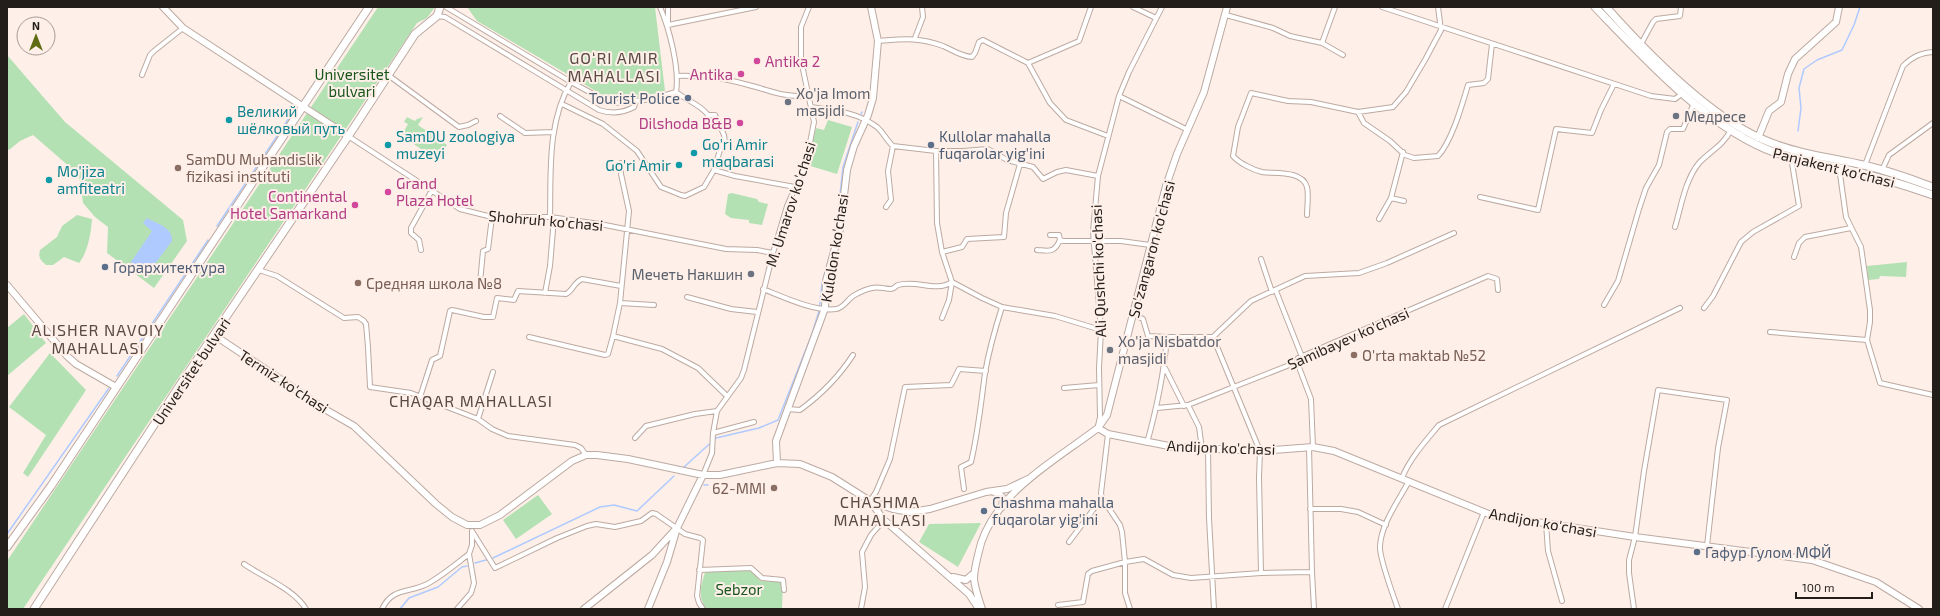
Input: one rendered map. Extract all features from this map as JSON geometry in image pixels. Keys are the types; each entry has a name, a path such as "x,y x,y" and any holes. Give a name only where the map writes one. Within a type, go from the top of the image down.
{"main road":[{"name":"Shohruh ko'chasi","path":"163,7 183,28 348,136"},
{"path":"7,547 51,486 369,7"},
{"path":"437,16 440,7"},
{"name":"Kulolon ko'chasi","path":"777,463 776,441 788,410 821,308 826,281 840,229 846,170 854,146 866,121 874,92 878,41 871,7"},
{"name":"So'zangaron ko'chasi","path":"980,609 974,581 975,571 982,536 992,519 1013,493 1028,479 1098,428 1107,415 1166,186 1204,92 1227,7"},
{"name":"Panjakent ko'chasi","path":"1595,7 1636,50 1694,103 1731,130 1767,150 1879,177 1933,195"},
{"name":"Panjakent ko'chasi","path":"1606,7 1640,44 1696,95 1738,127 1758,138 1782,147 1865,165 1933,187"},
{"path":"1758,138 1769,111 1781,102 1788,74 1795,59 1836,22 1839,7"},
{"name":"Universitet bulvari","path":"34,609 415,34 437,16"},
{"path":"7,285 67,356 76,364 116,387"},
{"name":"Termiz ko'chasi","path":"214,336 328,411 354,426 436,504 457,520 472,528"},
{"name":"Andijon ko'chasi","path":"1098,428 1108,434 1147,443 1174,447 1260,451 1311,448 1334,451 1491,515 1635,537 1812,560 1876,582 1919,609"},
{"path":"472,528 500,515 572,461 586,455 622,458 703,475 720,475 788,462 811,467 837,480 870,500 893,509 910,512 921,511 986,492 1007,489 1028,479"},
{"path":"648,609 667,562 677,528 703,475"},
{"path":"986,492 995,492 1002,496 1003,502 1001,509"},
{"path":"870,500 884,520 969,594 980,609"},
{"path":"884,520 886,512 893,509"},
{"path":"584,609 652,555 677,528"},
{"path":"946,573 956,578 966,580 972,576 975,571"}],"street":[{"path":"446,7 571,82 608,102 620,103 636,101 661,97 676,92"},
{"path":"660,7 668,25"},
{"path":"668,7 668,25 677,76 676,92"},
{"path":"668,25 756,7"},
{"name":"M. Umarov ko'chasi","path":"717,412 741,378 744,370 757,312 787,206 806,163 814,122 801,60 801,27 809,7"},
{"path":"915,38 923,17 922,7"},
{"path":"1028,63 1078,41 1091,7"},
{"path":"1133,7 1156,18"},
{"name":"Ali Qushchi ko'chasi","path":"1098,428 1100,417 1099,347 1102,330 1093,232 1098,176 1119,96 1129,72 1162,7"},
{"path":"1322,43 1335,7"},
{"path":"1382,7 1441,25 1492,44 1522,52 1614,84 1660,98 1675,99 1683,93"},
{"path":"1307,215 1308,188 1299,178 1281,172 1262,172 1233,156 1238,127 1251,93 1288,101 1311,102 1358,112 1393,107 1406,92 1426,60 1441,25 1438,7"},
{"path":"1640,44 1656,19 1680,16 1681,7"},
{"path":"1226,15 1273,28 1290,36 1322,43 1343,55"},
{"path":"437,16 445,17 599,110 611,113 628,110 634,108 636,101"},
{"path":"142,75 150,55 183,28"},
{"path":"878,41 915,38 943,46 962,56 972,57 979,42 983,40 1028,63 1050,103 1066,120 1108,136"},
{"path":"1358,112 1364,123 1403,152 1414,158 1438,156 1442,152 1455,122 1468,85 1484,83 1488,79 1492,44"},
{"path":"1865,165 1903,66 1910,59 1923,53 1933,52"},
{"path":"388,75 459,127 476,121"},
{"path":"677,76 709,78 756,87 787,96 808,96"},
{"path":"545,293 550,266 552,218 552,145 562,104 566,91 571,82"},
{"path":"1480,197 1538,210 1556,129 1592,133 1601,110 1614,84"},
{"path":"562,104 603,124 637,151 661,187 686,196 704,187 714,170 720,150 725,142 724,135 715,115 708,115 704,110 676,92"},
{"path":"1119,96 1188,130"},
{"path":"1604,305 1618,281 1646,188 1659,165 1667,132 1670,129 1683,129 1694,103"},
{"path":"811,107 840,110 866,121 878,128 893,146 936,151 988,149 1007,160 1033,167 1043,179 1057,172 1066,170 1098,176"},
{"path":"500,116 525,133 554,132"},
{"path":"1882,170 1888,155 1933,123"},
{"path":"1675,227 1687,188 1696,168 1725,141 1731,130"},
{"name":"Shohruh ko'chasi","path":"348,136 460,208 492,217 552,218 600,224 726,248 757,250 773,253"},
{"path":"886,208 891,200 888,171 893,146"},
{"path":"936,151 937,223 942,252 952,282 950,300 942,318"},
{"path":"1379,219 1391,198 1403,152"},
{"path":"1704,308 1713,296 1741,242 1753,232 1800,206 1791,157"},
{"path":"529,337 605,355 608,354 620,303 629,211 621,174 621,163"},
{"path":"942,252 962,247 967,239 1004,238 1006,213 1020,164"},
{"path":"1839,167 1846,217 1861,247 1870,310 1867,340 1880,383 1933,395"},
{"path":"714,170 735,176 795,187"},
{"path":"422,250 419,240 411,232 411,228 432,190"},
{"path":"1391,198 1404,201"},
{"path":"480,283 483,251 488,250 492,217"},
{"path":"1794,257 1799,243 1805,237 1851,228"},
{"path":"1133,314 1143,320 1148,336 1213,337 1251,301 1305,276 1359,273 1387,263 1454,233"},
{"path":"1037,250 1052,251 1056,249 1060,240 1059,235 1050,235"},
{"path":"1060,240 1095,242 1121,241 1150,245"},
{"path":"1261,259 1302,356"},
{"path":"259,270 277,276 344,318 358,317 364,321 368,341 370,387 411,393 478,419 492,429 508,436 575,445 581,448 586,455"},
{"name":"Samibayev ko'chasi","path":"1157,408 1186,405 1233,388 1297,362 1298,358 1302,356 1488,276 1497,279 1498,290"},
{"path":"420,397 432,360 440,356 450,311 452,310 484,317 493,316 497,298 514,300 518,291 569,293 573,285 582,278 621,286"},
{"path":"763,290 791,300 821,308 837,309 842,307 854,295 872,288 894,289 898,285 910,284 940,287 952,282"},
{"path":"952,282 1002,307 1055,316 1102,330"},
{"path":"687,297 731,308 757,312"},
{"path":"620,303 654,305"},
{"path":"964,489 961,467 970,462 974,448 986,371 993,336 1002,307"},
{"path":"1402,478 1406,469 1422,445 1439,426 1680,308"},
{"path":"1770,332 1867,340"},
{"path":"613,336 662,349 698,368 727,396"},
{"path":"1147,443 1157,408 1165,368 1167,337"},
{"path":"1213,337 1260,451 1259,477 1261,573"},
{"path":"788,410 800,410 826,390 841,373 853,355"},
{"path":"1297,362 1311,399 1310,509 1314,609"},
{"path":"870,500 876,492 890,459 905,387 951,385 957,372 963,368 986,371"},
{"path":"1165,368 1199,427 1205,449 1214,609"},
{"path":"478,419 493,372"},
{"path":"1064,388 1099,385"},
{"path":"1634,609 1629,573 1629,560 1635,537 1644,470 1658,390 1727,400 1718,448 1706,546"},
{"path":"635,438 646,426 695,414 717,412 712,439 711,457 703,475"},
{"path":"713,433 754,422"},
{"path":"1069,542 1102,498 1108,434"},
{"path":"1398,609 1380,548 1382,535 1386,525 1409,481"},
{"path":"1102,498 1120,525 1125,562 1125,594 1130,609"},
{"path":"1310,509 1341,509 1358,512 1386,525"},
{"path":"1445,609 1484,512"},
{"path":"472,528 495,568 557,538 591,524 605,524 615,527 641,521 652,513 656,514 685,534 703,540 697,596 703,609"},
{"path":"861,609 865,587 862,552 871,535 884,520"},
{"path":"1546,523 1548,551 1562,601"},
{"path":"456,609 471,593 474,583 469,554 472,545 472,528"},
{"path":"382,609 388,598 394,594 401,591 419,589 430,583 469,554"},
{"path":"1058,605 1083,602 1088,574 1092,571 1125,562 1144,559 1178,577 1191,578 1261,573 1312,572"},
{"path":"244,564 261,576 288,590 303,604 306,609"},
{"path":"699,570 751,568 762,578 783,580 784,590"}],"green space":[{"name":"Universitet bulvari","path":"378,7 435,7 427,18 417,23 23,609 7,609 7,561"},
{"path":"467,7 655,7 665,91 637,98 611,100 477,21"},
{"path":"7,55 65,122 183,220 187,241 154,288 107,253 108,227 95,217 83,203 79,175 33,135 20,141 9,150 7,148"},
{"path":"407,117 415,121 423,117 418,125 447,145 437,160 405,138 400,138 408,124 404,122"},
{"path":"828,120 852,127 837,174 807,165 816,128 824,130"},
{"path":"732,193 757,199 759,202 768,204 762,225 749,223 749,220 731,218 725,214 728,194"},
{"path":"77,215 92,219 88,242 82,259 79,263 64,257 53,265 46,265 40,258 40,250 57,237 62,226"},
{"path":"1907,262 1906,277 1880,276 1879,279 1868,280 1867,266"},
{"path":"24,314 46,343 7,376 7,328"},
{"path":"50,353 86,390 28,477 23,473 46,435 9,407"},
{"path":"538,495 552,514 516,539 503,520"},
{"path":"981,523 958,567 919,542 929,524"},
{"name":"Sebzor","path":"750,568 760,581 783,582 782,609 706,609 703,604 701,585 706,569"}],"water":[{"path":"147,218 167,229 172,236 172,241 146,276 134,269 131,262 152,231 143,223"}],"waterway":[{"path":"1798,131 1801,108 1799,88 1804,69 1817,60 1842,50 1854,25 1860,7"},
{"path":"217,226 289,118"},
{"path":"684,467 716,438 759,428 778,420 812,334 819,311 822,284 836,232 843,167 858,122"},
{"path":"117,376 208,240"},
{"path":"7,534 109,388"},
{"path":"493,558 600,507 614,505 637,511 674,476"},
{"path":"475,563 486,560"},
{"path":"400,609 409,598 438,587 462,567 467,566"}],"place":[{"name":"Antika 2","path":"757,61"},
{"name":"Antika","path":"741,74"},
{"name":"Tourist Police","path":"688,98"},
{"name":"Xo'ja Imom masjidi","path":"788,102"},
{"name":"Медресе","path":"1676,116"},
{"name":"Великий шёлковый путь","path":"229,120"},
{"name":"Dilshoda B&B","path":"740,123"},
{"name":"SamDU zoologiya muzeyi","path":"388,145"},
{"name":"Kullolar mahalla fuqarolar yig'ini","path":"931,145"},
{"name":"Go'ri Amir maqbarasi","path":"694,153"},
{"name":"Go'ri Amir","path":"679,165"},
{"name":"SamDU Muhandislik fizikasi instituti","path":"178,168"},
{"name":"Mo'jiza amfiteatri","path":"49,180"},
{"name":"Grand Plaza Hotel","path":"388,192"},
{"name":"Continental Hotel Samarkand","path":"355,205"},
{"name":"Горархитектура","path":"105,267"},
{"name":"Мечеть Накшин","path":"751,274"},
{"name":"Средняя школа №8","path":"358,283"},
{"name":"Xo'ja Nisbatdor masjidi","path":"1110,350"},
{"name":"O'rta maktab №52","path":"1354,355"},
{"name":"62-MMI","path":"774,488"},
{"name":"Chashma mahalla fuqarolar yig'ini","path":"984,511"},
{"name":"Гафур Гулом МФЙ","path":"1697,552"}],"district":[{"name":"GO‘RI AMIR MAHALLASI","path":"614,66"},
{"name":"ALISHER NAVOIY MAHALLASI","path":"98,338"},
{"name":"CHAQAR MAHALLASI","path":"471,400"},
{"name":"CHASHMA MAHALLASI","path":"880,510"}]}
